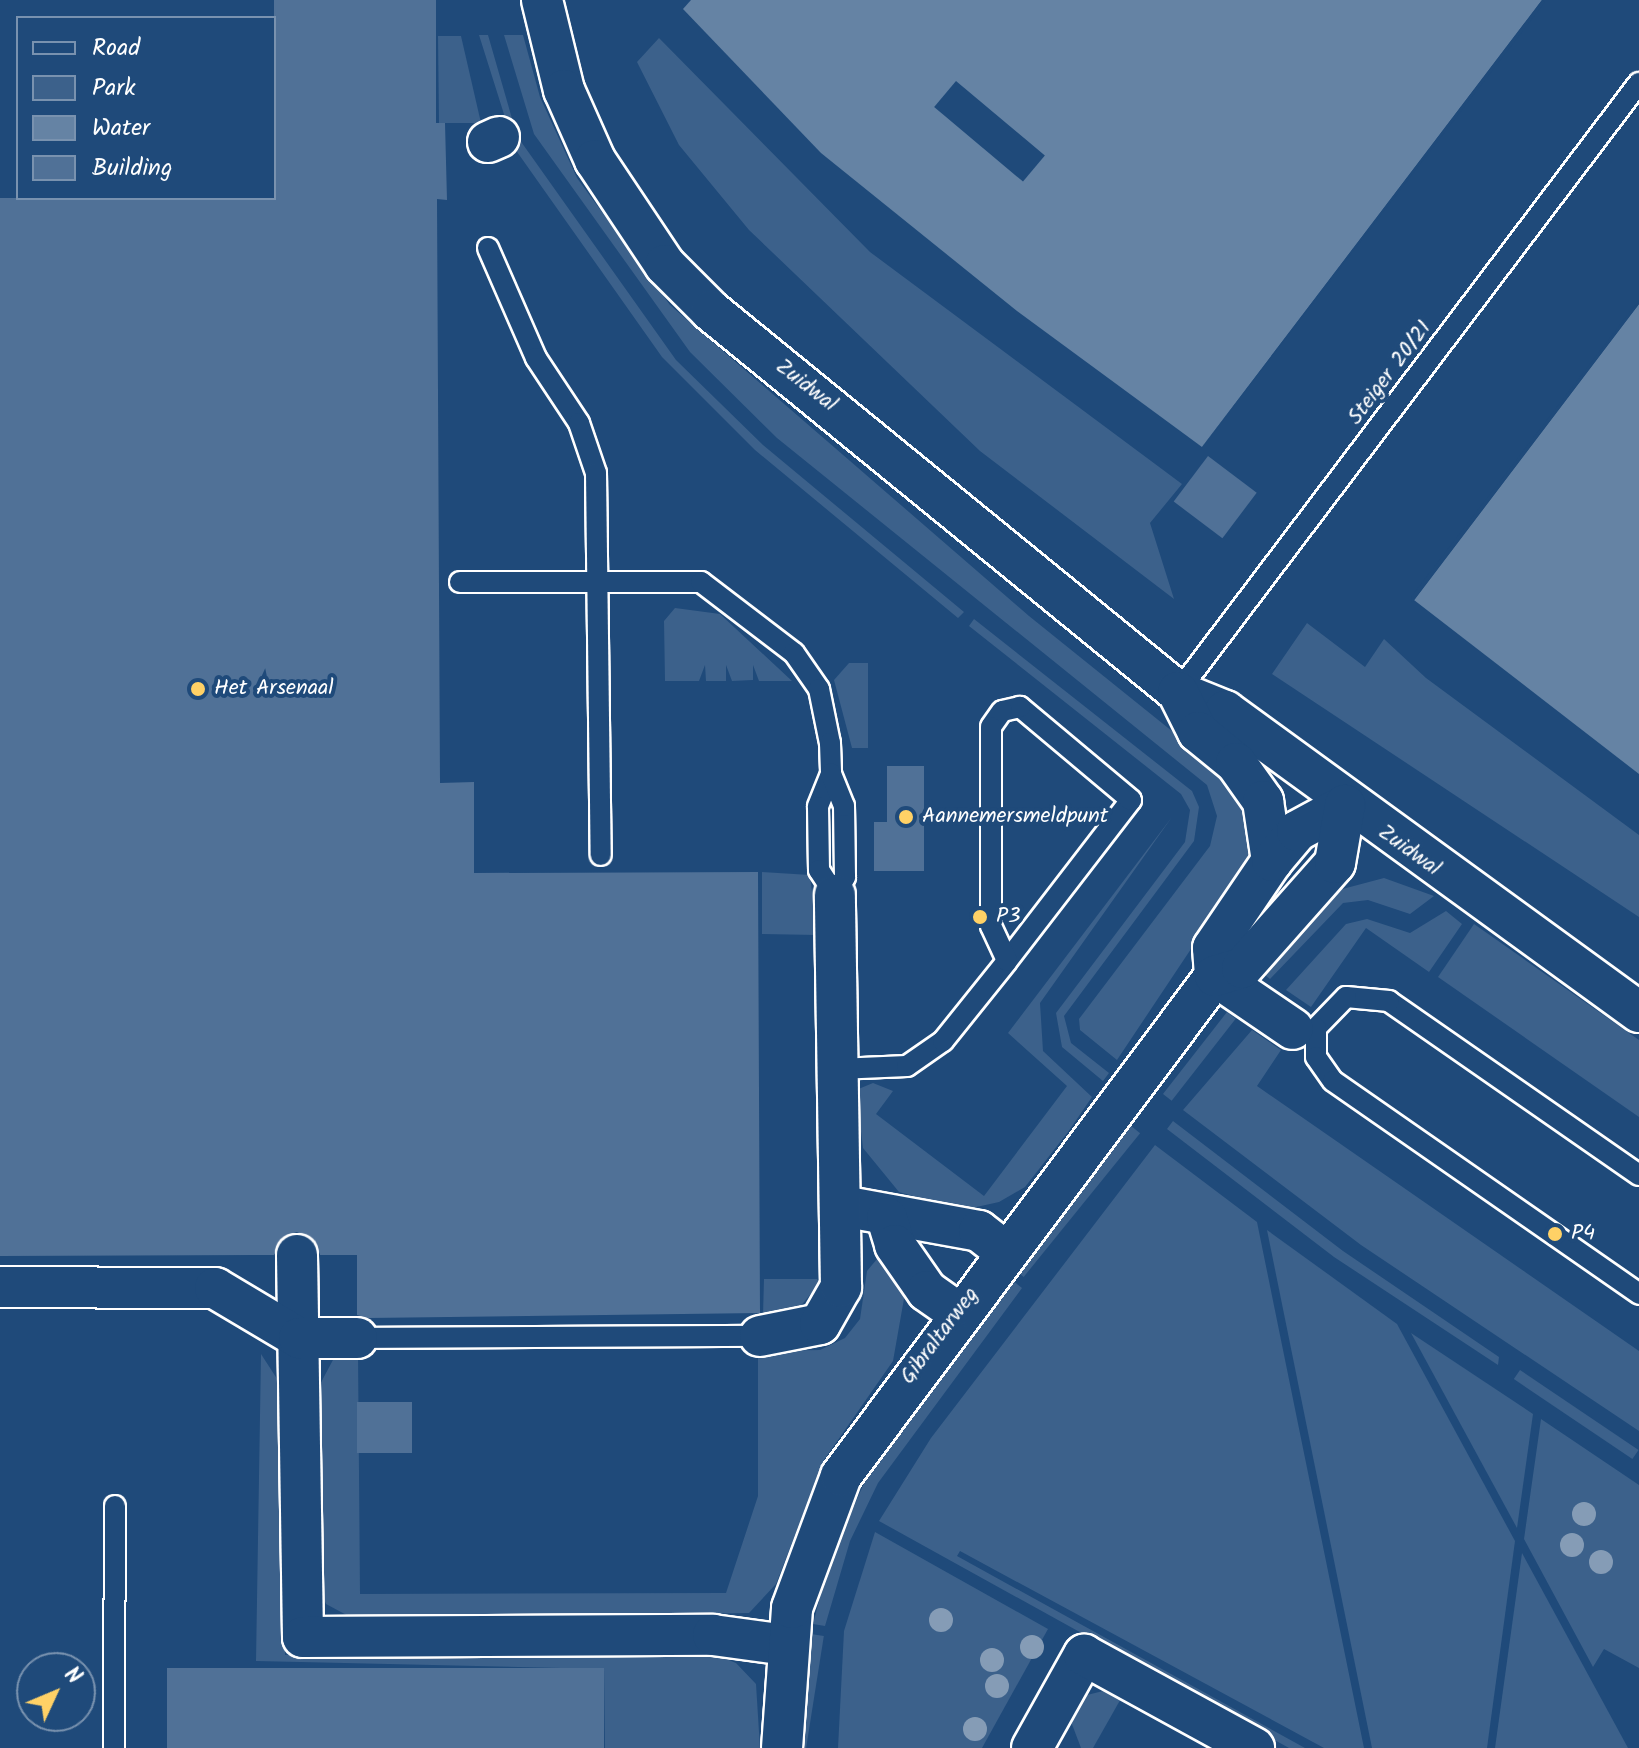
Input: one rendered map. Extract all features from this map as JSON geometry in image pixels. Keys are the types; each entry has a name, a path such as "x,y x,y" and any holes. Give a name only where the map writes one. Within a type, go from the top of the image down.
{"street":[{"path":"518,0 542,0"},
{"name":"Zuidwal","path":"542,0 564,90 595,160 665,265 943,504 1178,692 1225,711 1345,805 1639,1012"},
{"name":"Zuidwal","path":"1178,692 1198,732 1236,763 1263,801 1272,861"},
{"path":"1293,1029 1215,976 1213,948 1272,861 1297,831 1345,805"},
{"name":"Gibraltarweg","path":"782,1748 786,1645 804,1568 841,1476 958,1313 1215,976 1242,968 1335,863 1345,805"},
{"path":"760,1336 804,1332 830,1314 841,1287 835,895"},
{"path":"842,1206 887,1218 979,1231 1005,1251"},
{"path":"887,1218 895,1245 927,1291 958,1313"},
{"path":"297,1255 303,1637 713,1635 786,1645"},
{"path":"0,1287 215,1288 299,1338 357,1338"},
{"path":"1036,1746 1084,1655 1254,1748"}],"lane":[{"name":"Steiger 20/21","path":"1178,692 1639,83"},
{"path":"488,248 517,322 590,448 599,499 597,581 601,855"},
{"path":"460,582 701,582 784,644 819,689 831,774 818,807 819,870 835,895"},
{"path":"838,1069 907,1066 927,1055 1007,961 1131,800 1020,707 1002,711 991,727 991,926 1007,961"},
{"path":"1639,1175 1389,1001 1346,997 1316,1028 1316,1057 1333,1081 1639,1294"},
{"path":"357,1338 760,1336"},
{"path":"114,1748 115,1506"}],"green space":[{"path":"479,35 488,35 517,136 676,360 763,445 964,612 958,618 755,450 662,357 515,149"},
{"path":"504,35 523,35 540,97 577,178 670,305 1029,616 1239,785 1252,837 1245,868 1117,1060 1080,1030 1079,1019 1210,846 1217,816 1207,785 777,438 690,352 534,134"},
{"path":"438,36 461,36 481,123 439,123"},
{"path":"659,38 870,252 1182,484 1150,523 1174,599 980,451 749,230 679,145 637,62"},
{"path":"675,608 720,614 792,681 759,681 753,665 753,680 732,681 726,665 726,681 706,681 705,665 699,681 665,681 664,621"},
{"path":"974,619 1192,791 1199,807 1194,841 1064,1016 1071,1043 1109,1073 1103,1081 1062,1047 1056,1013 1185,842 1190,810 1181,794 969,626"},
{"path":"1307,623 1365,667 1384,639 1426,678 1639,835 1639,917 1272,674"},
{"path":"849,663 868,663 868,748 852,748 834,680"},
{"path":"1172,817 1040,1003 1043,1051 1092,1097 1068,1132 1025,1187 999,1202 963,1210 899,1192 863,1148 856,1090 873,1083 893,1091 876,1114 984,1196 1067,1086 1008,1033"},
{"path":"762,872 810,875 817,935 762,934"},
{"path":"1384,878 1434,896 1410,914 1368,900 1343,903 1270,979 1261,972 1335,891"},
{"path":"1446,911 1462,924 1429,972 1366,928 1311,1007 1286,990 1346,924 1367,919 1410,933"},
{"path":"1474,924 1639,1040 1639,1117 1438,977"},
{"path":"1227,1012 1236,1019 1172,1101 1163,1094"},
{"path":"1252,1030 1281,1050 1257,1086 1639,1351 1639,1431 1361,1245 1183,1110"},
{"path":"1173,1121 1343,1251 1499,1357 1498,1365 1334,1257 1167,1129"},
{"path":"1130,1125 1140,1133 1024,1277 1014,1269"},
{"path":"1155,1145 1257,1222 1364,1748 1324,1748 960,1551 957,1556 1305,1748 1289,1748 879,1521 931,1438"},
{"path":"1267,1230 1397,1324 1515,1541 1487,1748 1372,1748"},
{"path":"877,1259 905,1293 893,1361 824,1460 776,1584 749,1613 354,1619 326,1604 320,1591 318,1388 334,1358 358,1352 360,1594 726,1593 758,1496 758,1351 820,1350 845,1338 860,1319 867,1271"},
{"path":"764,1279 817,1279 820,1283 794,1314 763,1315"},
{"path":"1012,1280 1022,1288 878,1483 850,1541 825,1626 813,1624 828,1566 868,1474"},
{"path":"1411,1333 1533,1414 1517,1528"},
{"path":"261,1354 283,1388 285,1655 714,1654 736,1663 756,1684 760,1748 605,1748 604,1669 256,1661"},
{"path":"1520,1370 1639,1450 1632,1459 1514,1379"},
{"path":"1541,1419 1639,1485 1639,1668 1604,1649 1593,1667 1524,1539"},
{"path":"875,1532 1048,1629 982,1748 838,1748 844,1631"},
{"path":"1522,1553 1628,1748 1495,1748"},
{"path":"811,1634 824,1636 806,1748 793,1747"},
{"path":"1107,1690 1123,1695 1093,1748 1081,1748 1070,1719 1087,1695"}],"water":[{"path":"691,0 1542,0 1202,447 1017,311 821,153 683,9"},
{"path":"1639,304 1639,774 1414,600"}],"pier":[{"path":"1542,0 1545,2 1200,450 1202,447"},
{"path":"956,81 1045,156 1023,182 934,107"},
{"path":"1639,300 1639,304 1412,603 1411,597"}],"building":[{"name":"Het Arsenaal","path":"274,0 436,0 436,123 445,123 447,200 437,199 440,783 474,782 474,873 758,872 760,1313 368,1318 357,1315 357,1255 320,1255 316,1243 297,1232 285,1236 274,1255 0,1256 0,198 276,200"},
{"path":"1208,456 1257,493 1222,538 1174,502"},
{"name":"Aannemersmeldpunt","path":"887,766 924,766 924,871 874,871 874,822 887,822"},
{"path":"357,1402 412,1402 412,1453 357,1453"},
{"path":"167,1668 604,1668 604,1748 167,1748"}],"place":[{"name":"Het Arsenaal","path":"198,689"},
{"name":"Aannemersmeldpunt","path":"906,817"},
{"name":"P3","path":"980,917"},
{"name":"P4","path":"1555,1234"}]}
